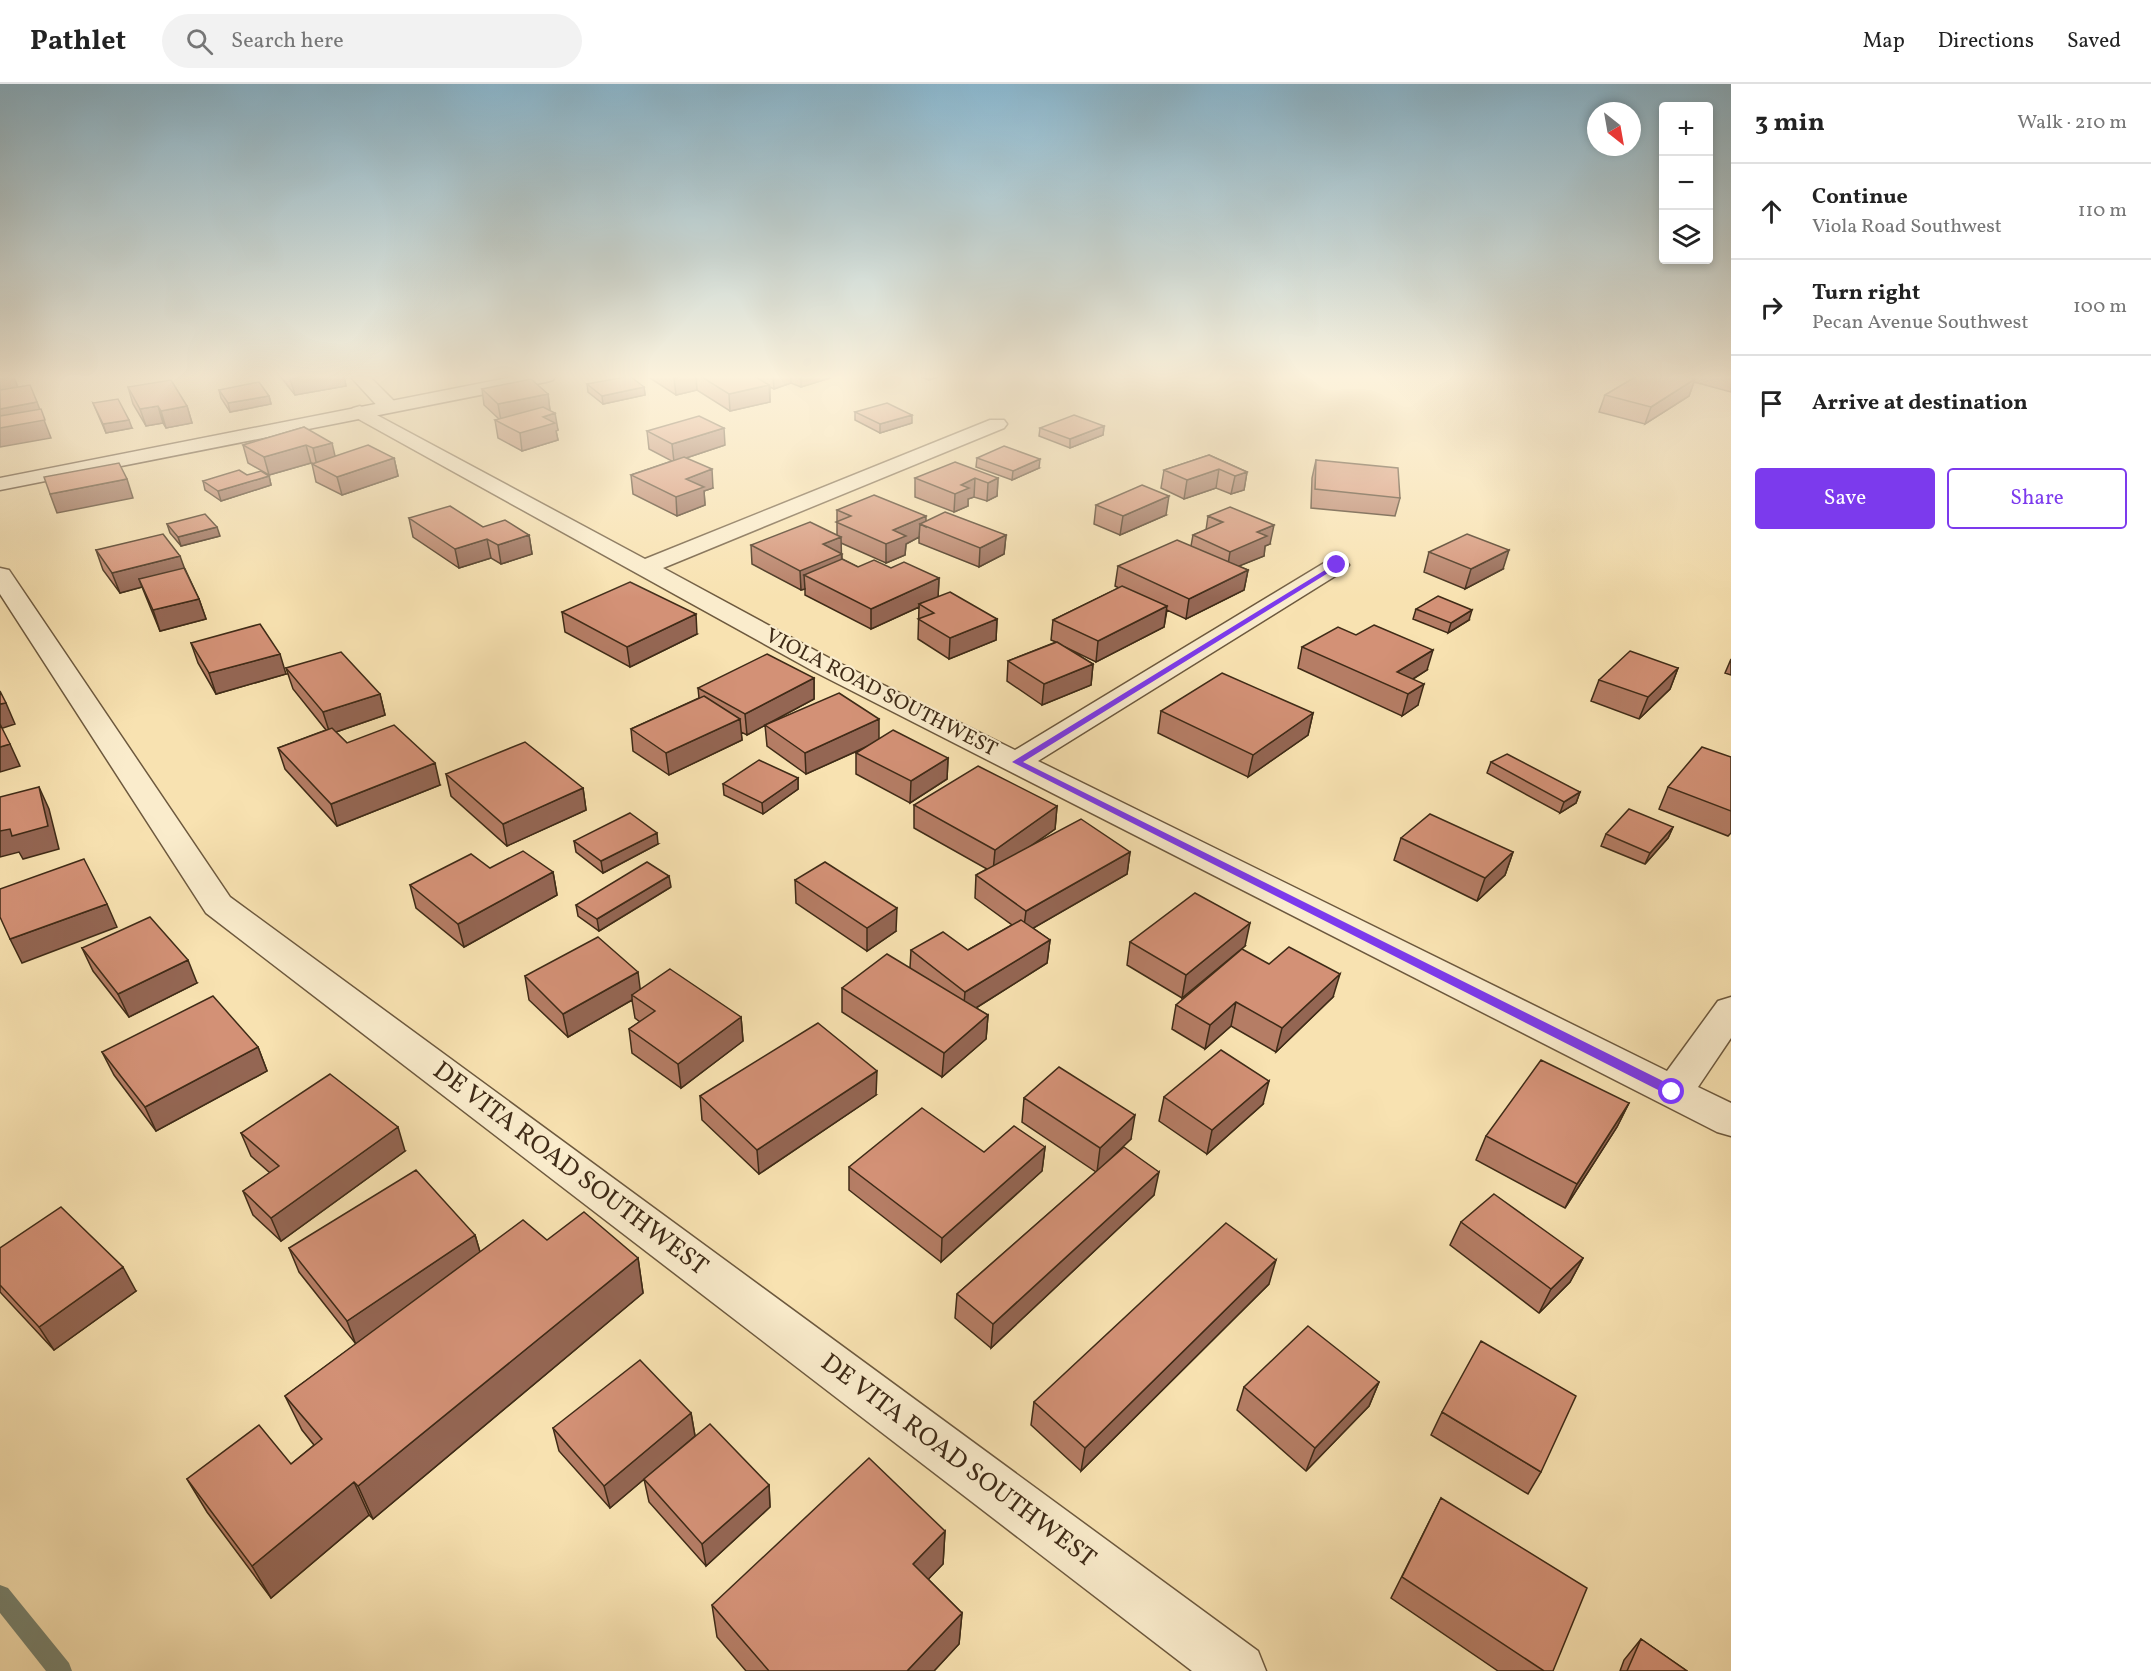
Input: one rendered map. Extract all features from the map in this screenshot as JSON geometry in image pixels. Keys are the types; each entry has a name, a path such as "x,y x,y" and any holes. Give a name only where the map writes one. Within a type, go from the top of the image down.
{"street":[{"path":"0,484 170,450"},
{"name":"VIOLA ROAD SOUTHWEST","path":"429,450 822,665 1731,1121"},
{"path":"644,568 933,450"},
{"path":"1016,762 1337,565"},
{"name":"DE VITA ROAD SOUTHWEST","path":"0,575 218,905 1238,1671"},
{"path":"1672,1092 1731,1010"}],"building":[{"path":"252,450 288,450 264,457"},
{"path":"353,450 378,450 394,458 337,477 312,464"},
{"path":"995,450 1015,450 1040,459 1013,471 977,458"},
{"path":"1209,455 1247,472 1235,476 1219,469 1187,480 1164,470"},
{"path":"684,457 712,469 686,479 704,487 676,497 631,475"},
{"path":"1316,460 1398,468 1400,498 1315,489"},
{"path":"955,462 998,478 988,483 975,478 961,485 969,488 955,494 915,478"},
{"path":"119,463 127,479 50,494 44,477"},
{"path":"239,470 247,475 261,471 269,476 218,491 203,481"},
{"path":"1142,485 1169,496 1123,516 1096,505"},
{"path":"874,495 926,516 893,530 906,536 886,544 836,522 851,516 837,510"},
{"path":"450,506 483,527 505,520 529,535 498,545 487,539 455,549 409,518"},
{"path":"1230,507 1274,525 1257,532 1267,536 1230,552 1193,535 1223,522 1208,516"},
{"path":"945,512 1006,535 980,548 920,524"},
{"path":"205,514 217,527 178,537 167,524"},
{"path":"810,522 841,537 823,544 842,554 800,571 751,545"},
{"path":"163,534 180,556 112,573 96,550"},
{"path":"1467,534 1509,550 1471,569 1429,552"},
{"path":"1177,540 1248,570 1189,599 1118,566"},
{"path":"842,559 858,567 874,560 891,568 904,562 939,578 871,609 804,575"},
{"path":"184,568 199,599 153,610 139,579"},
{"path":"630,582 696,614 627,647 562,612"},
{"path":"1122,586 1167,606 1098,641 1053,620"},
{"path":"950,592 997,619 950,638 918,619 934,613 919,604"},
{"path":"1438,596 1472,610 1451,623 1416,609"},
{"path":"260,624 280,654 209,673 191,643"},
{"path":"1374,625 1433,650 1397,672 1424,684 1408,694 1302,647 1338,627 1356,635"},
{"path":"1057,642 1093,664 1044,684 1008,661"},
{"path":"1630,651 1678,668 1648,697 1599,680"},
{"path":"341,652 380,694 323,712 286,668"},
{"path":"767,654 814,678 745,714 698,688"},
{"path":"1222,673 1313,713 1253,755 1161,711"},
{"path":"0,691 6,703 0,704"},
{"path":"839,693 879,719 805,753 765,725"},
{"path":"704,696 740,719 666,753 631,729"},
{"path":"0,724 10,744 0,747"},
{"path":"394,725 435,763 331,804 278,748 332,728 347,743"},
{"path":"893,730 948,758 911,781 856,753"},
{"path":"525,742 583,788 503,824 446,774"},
{"path":"1702,747 1731,757 1731,811 1668,787"},
{"path":"1507,754 1580,792 1564,802 1491,762"},
{"path":"759,760 798,778 762,803 723,784"},
{"path":"978,766 1057,806 995,850 914,805"},
{"path":"39,787 48,826 12,836 10,829 0,831 0,797"},
{"path":"1629,809 1673,827 1650,853 1606,834"},
{"path":"630,813 657,833 601,861 574,841"},
{"path":"1430,814 1513,852 1485,878 1401,838"},
{"path":"1081,819 1130,852 1026,911 976,875"},
{"path":"523,851 553,872 458,924 410,885 471,854 490,868"},
{"path":"84,859 107,904 10,939 0,917 0,889"},
{"path":"647,862 669,876 597,919 576,905"},
{"path":"825,862 897,908 867,928 795,880"},
{"path":"1195,893 1250,923 1186,975 1130,942"},
{"path":"150,917 188,960 118,994 82,948"},
{"path":"1021,920 1050,940 965,992 911,950 943,932 968,950"},
{"path":"598,937 638,972 563,1014 525,976"},
{"path":"1289,947 1340,974 1282,1028 1236,1002 1210,1025 1176,1005 1242,949 1269,964"},
{"path":"887,954 988,1015 944,1053 842,988"},
{"path":"670,969 741,1017 678,1064 629,1029 655,1011 632,995"},
{"path":"213,996 258,1047 145,1107 102,1052"},
{"path":"818,1023 877,1071 757,1150 700,1096"},
{"path":"1221,1050 1269,1081 1212,1130 1164,1097"},
{"path":"1541,1060 1629,1103 1577,1184 1486,1136"},
{"path":"1059,1067 1135,1115 1100,1148 1024,1098"},
{"path":"330,1074 398,1127 271,1218 243,1191 279,1166 241,1133"},
{"path":"922,1108 984,1152 1014,1126 1045,1147 942,1238 849,1167"},
{"path":"1124,1147 1159,1172 993,1324 957,1294"},
{"path":"416,1170 475,1235 347,1321 289,1248"},
{"path":"1494,1194 1583,1258 1551,1289 1461,1222"},
{"path":"61,1207 123,1267 39,1327 0,1285 0,1248"},
{"path":"584,1212 638,1258 358,1486 354,1482 252,1566 187,1479 259,1425 291,1464 322,1439 285,1396 523,1220 547,1240"},
{"path":"1226,1223 1276,1260 1085,1448 1034,1402"},
{"path":"1308,1326 1379,1382 1315,1448 1244,1387"},
{"path":"1481,1341 1576,1396 1541,1472 1442,1412"},
{"path":"640,1360 691,1413 604,1486 553,1428"},
{"path":"710,1424 769,1485 702,1544 644,1479"},
{"path":"869,1458 945,1531 913,1564 962,1613 907,1671 769,1671 712,1605"},
{"path":"1441,1498 1587,1588 1553,1671 1544,1671 1402,1577"},
{"path":"1641,1639 1687,1671 1627,1671"}],"waterway":[{"path":"0,1596 61,1671"}],"route":[{"path":"1337,565 1016,762 1672,1092"}]}
